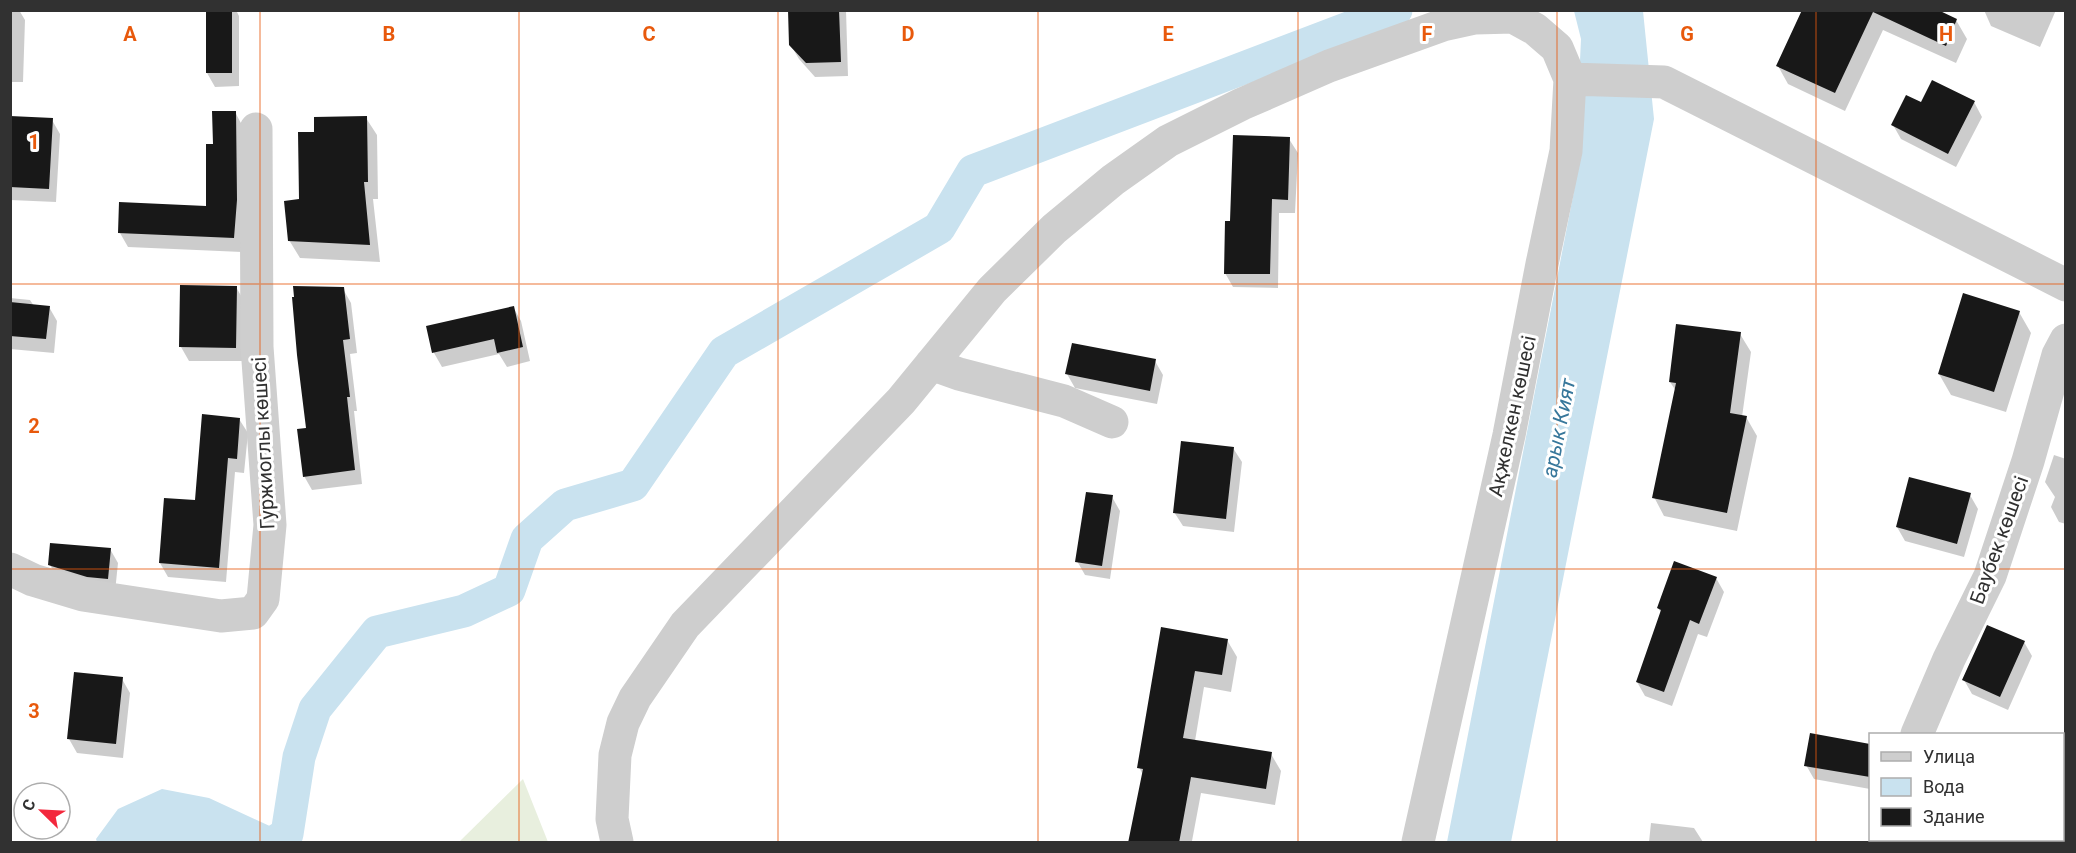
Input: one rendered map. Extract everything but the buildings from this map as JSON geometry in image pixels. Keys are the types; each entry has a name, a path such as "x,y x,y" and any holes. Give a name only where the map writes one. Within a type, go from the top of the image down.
{"street":[{"name":"Ақжелкен көшесі","path":"1418,843 1509,435 1566,151 1572,79 1557,48 1535,29 1512,14"},
{"path":"617,843 612,819 615,755 623,723 635,698 685,625 901,401 992,290 1054,229 1113,180 1168,141 1242,104 1329,66 1443,25 1475,18 1512,14"},
{"path":"1572,79 1664,82 2066,285"},
{"name":"Гуржиоглы көшесі","path":"10,570 33,580 82,595 221,616 253,613 263,599 270,525 257,347 256,129"},
{"name":"Баубек көшесі","path":"1918,733 1949,659 1990,576 2028,461 2058,355 2066,340"},
{"path":"931,364 959,374 1064,401 1112,422"}],"green space":[{"path":"523,779 548,842 459,842"}],"water":[{"name":"арык Кият","path":"1574,11 1643,11 1654,119 1511,842 1447,842 1574,191 1581,39"},
{"path":"162,789 209,798 287,834 286,842 97,842 96,839 118,809"}],"waterway":[{"path":"274,842 287,834 299,757 315,709 377,632 464,611 509,590 527,539 565,505 633,485 724,352 939,228 973,171 1396,10"}]}
